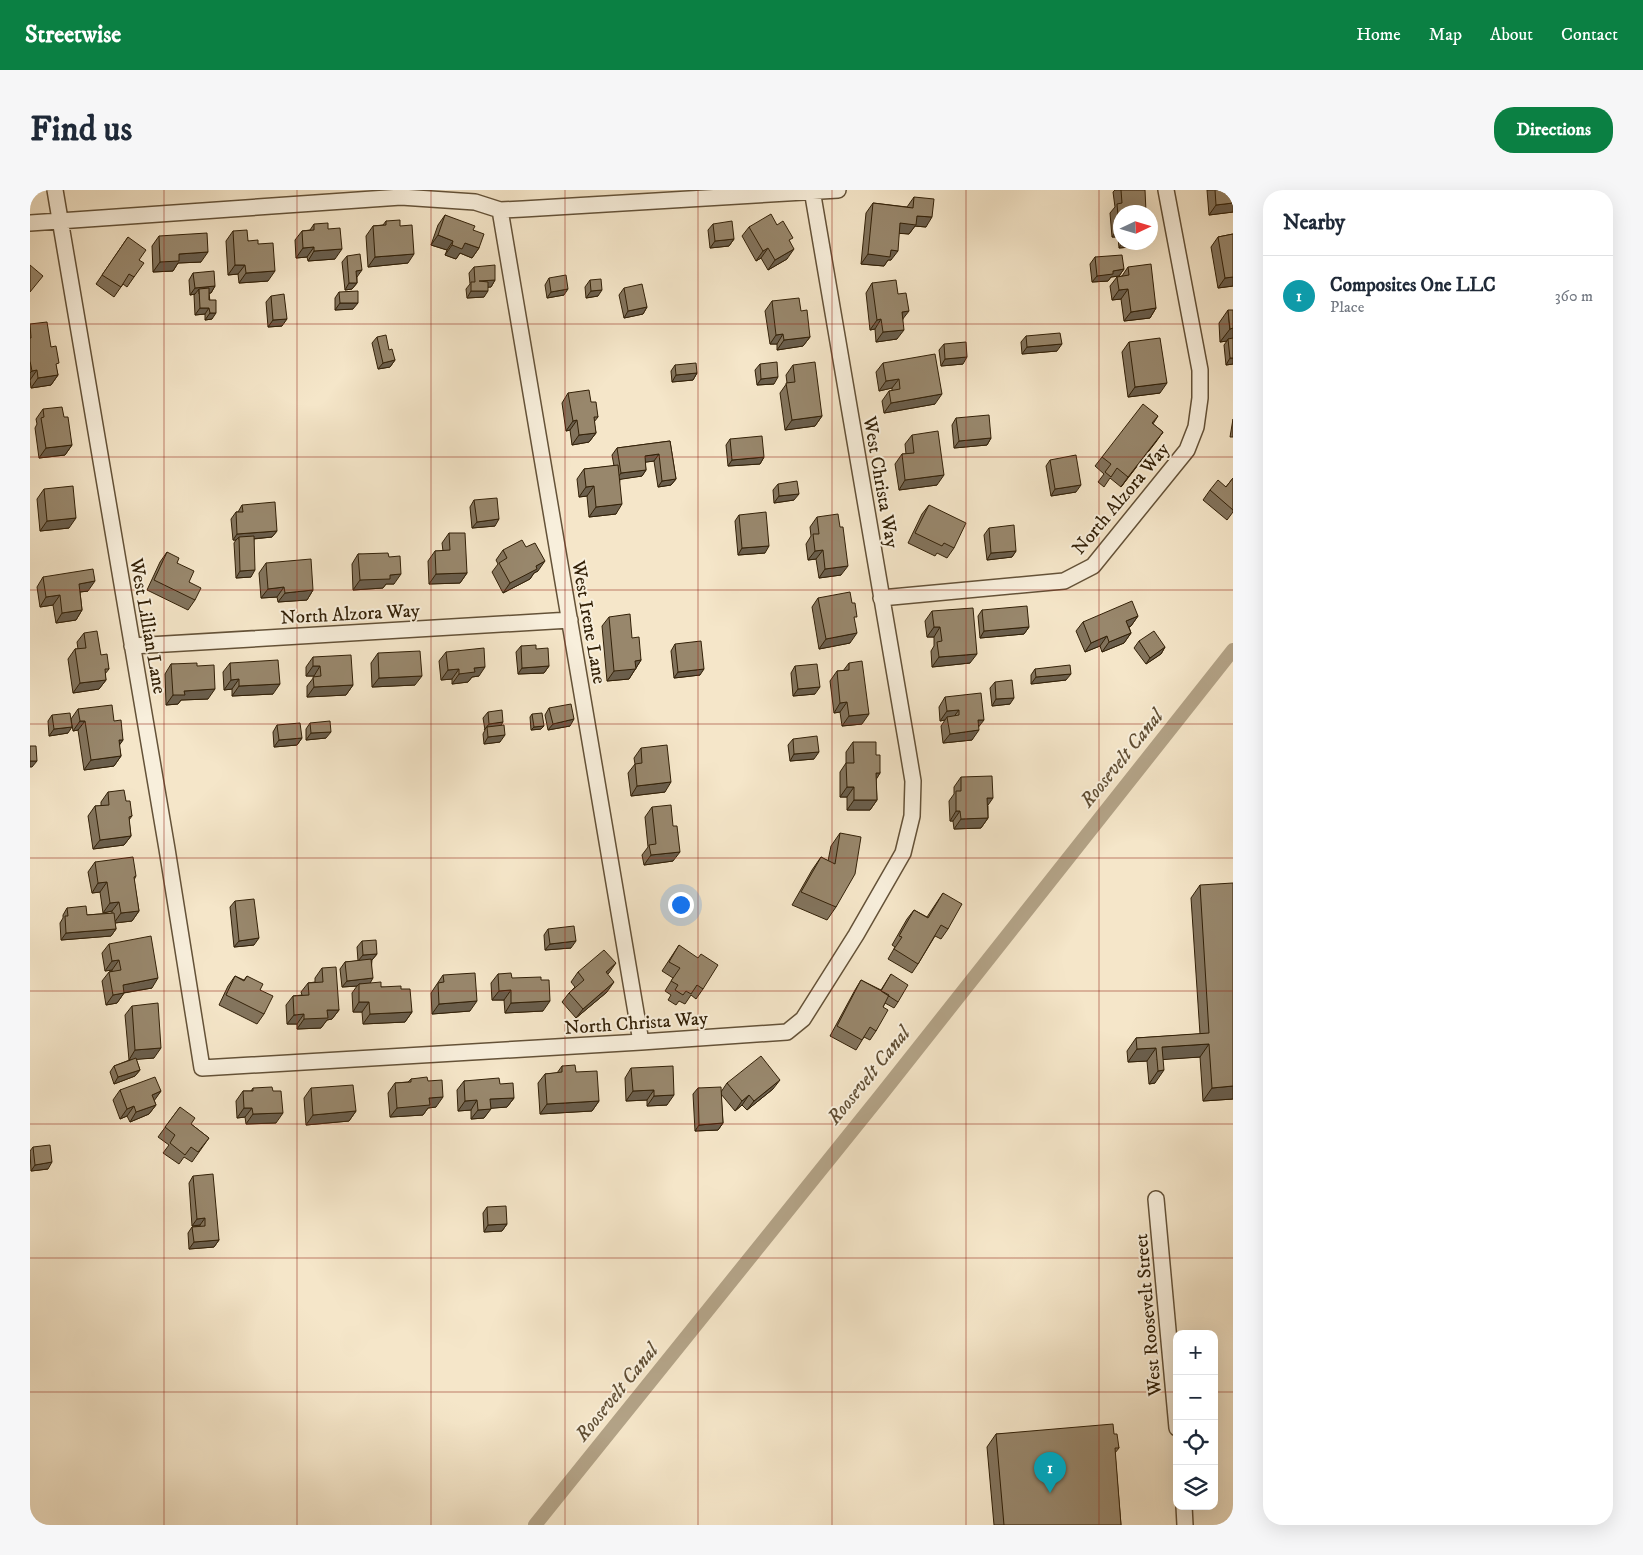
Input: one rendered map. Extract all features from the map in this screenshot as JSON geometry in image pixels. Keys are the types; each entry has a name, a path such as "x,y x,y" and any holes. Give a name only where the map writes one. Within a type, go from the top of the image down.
{"street":[{"name":"West Lillian Lane","path":"55,190 202,1068"},
{"path":"30,224 401,197 476,202 500,210 838,190"},
{"name":"North Alzora Way","path":"881,598 1064,580 1080,574 1093,566 1187,450 1196,426 1200,398 1200,370 1166,190"},
{"name":"West Christa Way","path":"812,191 913,781"},
{"name":"West Irene Lane","path":"500,210 642,1042"},
{"name":"North Alzora Way","path":"132,646 570,620"},
{"name":"North Christa Way","path":"202,1068 787,1032 803,1018 856,936 903,853 912,816 913,781"},
{"name":"West Roosevelt Street","path":"1156,1199 1176,1420"},
{"path":"1184,1510 1185,1525"}],"building":[{"path":"1121,190 1145,190 1146,205 1117,205 1122,203"},
{"path":"1215,190 1233,190 1233,203 1216,205"},
{"path":"914,197 934,199 932,217 917,216 916,225 900,223 898,251 891,250 890,257 868,254 873,203 913,208"},
{"path":"771,214 777,225 783,221 793,238 789,240 794,249 775,260 768,248 763,251 749,227"},
{"path":"445,215 475,226 473,230 484,234 479,248 465,243 462,249 452,245 453,241 438,235"},
{"path":"400,220 400,226 412,225 414,254 375,257 373,226 386,225 386,221"},
{"path":"732,221 734,239 715,241 713,224"},
{"path":"328,223 328,229 340,228 342,249 314,251 314,247 303,248 302,231 314,230 314,224"},
{"path":"247,230 248,241 258,240 258,244 273,243 275,271 246,273 245,265 235,265 233,231"},
{"path":"207,233 208,252 179,254 179,261 160,262 159,236"},
{"path":"1233,234 1233,277 1225,278 1218,237"},
{"path":"128,237 146,250 139,260 144,263 134,277 129,274 121,287 102,275"},
{"path":"360,254 362,270 356,271 357,283 349,283 347,256"},
{"path":"1122,255 1124,269 1113,271 1113,274 1097,276 1095,257"},
{"path":"1151,264 1156,308 1131,312 1128,289 1119,290 1117,277 1129,275 1128,267"},
{"path":"30,265 43,276 30,292"},
{"path":"495,265 495,280 479,281 488,282 488,291 471,291 471,282 475,282 474,267"},
{"path":"214,271 215,286 195,288 193,273"},
{"path":"566,275 568,289 551,292 549,278"},
{"path":"601,279 602,290 591,291 590,280"},
{"path":"896,280 898,294 906,293 909,311 902,312 904,330 883,332 881,319 877,320 872,283"},
{"path":"642,284 647,307 628,311 624,288"},
{"path":"209,288 209,300 216,300 216,313 210,313 209,308 200,308 199,289"},
{"path":"358,291 358,303 340,303 339,292"},
{"path":"284,294 287,319 273,320 271,296"},
{"path":"799,298 801,311 807,310 810,337 784,340 783,334 776,335 772,301"},
{"path":"1228,310 1233,310 1233,328 1230,329"},
{"path":"47,322 51,347 56,346 59,363 56,364 58,375 38,378 37,370 32,371 30,361 30,324"},
{"path":"1060,333 1062,344 1027,347 1026,336"},
{"path":"386,335 389,350 392,349 395,360 383,363 377,337"},
{"path":"1160,338 1167,383 1135,387 1129,342"},
{"path":"1233,338 1233,358 1230,358 1228,339"},
{"path":"966,342 967,357 945,359 944,344"},
{"path":"935,354 942,394 891,403 889,391 900,389 899,379 886,381 883,363"},
{"path":"777,362 778,377 761,379 760,364"},
{"path":"815,362 822,416 792,420 786,383 795,382 793,365"},
{"path":"696,363 697,373 676,375 675,365"},
{"path":"589,390 591,402 596,402 598,417 594,417 596,433 579,435 577,420 573,421 568,393"},
{"path":"1143,404 1158,416 1152,423 1163,432 1128,477 1117,468 1111,477 1105,472 1111,464 1102,457"},
{"path":"62,407 64,417 68,417 72,445 46,448 41,418 44,417 43,409"},
{"path":"989,415 991,438 959,441 956,418"},
{"path":"938,431 944,475 905,480 902,454 914,453 912,435"},
{"path":"762,436 764,457 732,460 730,439"},
{"path":"670,441 676,479 662,481 659,454 645,456 646,470 621,473 617,448"},
{"path":"1076,455 1081,485 1055,489 1050,460"},
{"path":"618,465 622,504 596,507 594,486 586,487 584,469"},
{"path":"1233,478 1233,510 1210,490 1218,480 1226,487"},
{"path":"797,481 799,494 779,496 778,484"},
{"path":"73,486 76,518 47,521 44,489"},
{"path":"497,498 499,519 477,522 474,500"},
{"path":"275,502 277,531 237,534 236,512 243,512 242,505"},
{"path":"929,505 966,523 954,548 944,543 942,546 915,533"},
{"path":"766,512 769,546 742,548 739,515"},
{"path":"838,514 840,527 843,527 848,566 825,569 823,550 815,551 813,534 819,534 817,517"},
{"path":"1014,525 1016,551 991,553 989,528"},
{"path":"449,533 465,533 467,573 436,574 435,551 450,550"},
{"path":"254,536 255,570 240,571 239,537"},
{"path":"522,540 526,547 535,543 545,561 536,566 537,569 510,583 499,563 507,558 503,550"},
{"path":"167,552 179,558 177,563 194,571 189,582 201,588 195,600 154,580"},
{"path":"388,553 389,557 400,556 401,574 390,575 390,579 360,580 358,554"},
{"path":"311,559 313,590 285,593 284,587 268,589 266,563"},
{"path":"93,569 95,581 79,584 82,610 62,613 60,595 46,597 43,577"},
{"path":"850,592 852,603 855,603 857,617 854,617 857,633 826,639 818,598"},
{"path":"1132,601 1138,616 1126,621 1131,633 1109,642 1107,636 1091,643 1083,622"},
{"path":"1027,606 1029,627 984,631 982,610"},
{"path":"973,608 977,654 939,657 937,642 942,641 940,627 934,627 932,611"},
{"path":"630,614 632,638 639,637 641,660 635,661 636,669 614,671 609,617"},
{"path":"97,631 101,655 107,654 109,669 105,669 106,680 80,683 75,649 86,648 84,633"},
{"path":"1154,631 1165,647 1150,658 1139,641"},
{"path":"701,641 704,669 678,672 675,644"},
{"path":"536,645 536,649 548,648 549,666 522,668 521,646"},
{"path":"484,648 485,667 474,668 475,672 459,674 459,669 448,670 446,652"},
{"path":"420,651 422,676 379,678 378,653"},
{"path":"351,655 353,685 314,687 313,677 321,676 320,666 313,666 313,657"},
{"path":"278,660 280,684 239,686 239,679 231,680 230,663"},
{"path":"862,661 869,714 849,716 847,702 840,703 837,671 849,670 849,663"},
{"path":"197,663 197,666 214,665 215,689 184,691 185,695 173,695 171,664"},
{"path":"817,664 820,687 798,689 795,666"},
{"path":"1070,665 1071,674 1036,677 1035,669"},
{"path":"1012,680 1014,698 996,699 995,682"},
{"path":"981,693 984,720 978,720 979,730 950,734 947,717 959,715 959,710 947,711 945,697"},
{"path":"571,704 574,719 553,724 549,708"},
{"path":"112,705 114,721 121,720 123,740 119,740 121,756 91,760 85,721 80,721 78,709"},
{"path":"502,710 503,722 489,724 488,712"},
{"path":"70,713 72,727 54,729 52,715"},
{"path":"542,713 544,726 534,727 532,714"},
{"path":"330,721 331,732 311,733 310,723"},
{"path":"300,723 302,738 279,740 277,725"},
{"path":"504,725 505,735 488,737 487,727"},
{"path":"817,736 819,752 794,754 793,739"},
{"path":"853,742 876,742 876,755 880,755 880,773 876,773 877,800 854,800 854,787 847,787 846,763 854,763"},
{"path":"667,745 671,782 637,786 635,764 642,763 641,748"},
{"path":"30,746 36,746 37,761 30,761"},
{"path":"992,776 993,798 987,798 988,818 961,819 960,811 956,811 956,791 961,791 961,777"},
{"path":"124,790 126,801 130,801 132,816 129,817 131,836 100,840 95,806 109,805 108,792"},
{"path":"671,805 673,826 677,826 680,852 651,855 649,845 656,844 652,807"},
{"path":"840,833 861,837 855,874 836,907 801,892 821,857 835,864"},
{"path":"133,857 139,911 121,913 119,902 110,903 107,882 98,883 95,862"},
{"path":"1233,883 1233,1086 1212,1088 1209,1044 1162,1047 1164,1070 1158,1071 1156,1048 1137,1049 1136,1038 1209,1033 1200,885"},
{"path":"943,893 962,904 948,929 941,925 918,964 894,949 902,937 899,936 914,910 928,918"},
{"path":"254,899 259,938 239,941 235,901"},
{"path":"86,906 87,915 114,913 116,929 66,933 65,916 68,916 67,908"},
{"path":"574,926 576,941 550,944 548,929"},
{"path":"151,936 158,978 123,985 124,993 113,995 109,972 121,970 119,960 112,961 109,944"},
{"path":"376,940 377,954 363,955 362,941"},
{"path":"679,945 698,958 701,954 718,965 703,989 697,985 691,994 686,991 683,995 675,990 678,985 671,981 680,968 669,962"},
{"path":"604,950 616,963 606,972 614,982 583,1009 569,993 584,980 578,972"},
{"path":"371,959 373,978 347,981 345,962"},
{"path":"336,967 339,1010 327,1010 328,1018 304,1019 304,1014 294,1015 293,996 309,995 308,983 323,982 322,968"},
{"path":"475,973 477,1001 439,1004 438,983 444,982 443,975"},
{"path":"511,973 512,978 541,977 541,980 549,980 550,1001 511,1003 511,990 499,991 498,974"},
{"path":"891,974 908,985 898,1002 881,991"},
{"path":"235,976 244,981 247,976 263,984 260,990 273,996 264,1014 226,995"},
{"path":"861,980 889,995 883,1007 888,1010 876,1031 870,1027 862,1040 837,1026"},
{"path":"381,982 381,987 401,986 401,989 410,989 412,1012 370,1014 369,1002 359,1002 359,984"},
{"path":"158,1003 161,1048 135,1050 132,1006"},
{"path":"761,1056 780,1080 754,1101 749,1095 742,1101 727,1083"},
{"path":"136,1058 140,1070 118,1077 114,1066"},
{"path":"575,1065 576,1072 597,1071 599,1101 547,1104 545,1074 562,1072 562,1066"},
{"path":"673,1066 674,1095 654,1096 654,1090 633,1091 631,1068"},
{"path":"155,1077 161,1091 152,1095 156,1105 136,1112 134,1106 127,1109 120,1090"},
{"path":"427,1077 428,1081 442,1080 443,1097 429,1098 430,1105 397,1108 395,1083 411,1082 411,1079"},
{"path":"499,1078 500,1084 513,1083 514,1098 490,1099 491,1109 478,1110 477,1100 465,1101 464,1081"},
{"path":"353,1085 356,1111 313,1115 311,1088"},
{"path":"272,1087 273,1091 281,1091 283,1113 253,1114 252,1108 244,1108 243,1091 253,1091 253,1088"},
{"path":"721,1087 723,1123 699,1125 698,1088"},
{"path":"180,1107 195,1118 191,1124 209,1138 198,1152 191,1147 185,1155 170,1143 175,1135 165,1127"},
{"path":"50,1145 52,1162 35,1165 33,1147"},
{"path":"213,1174 219,1240 194,1242 192,1227 205,1226 205,1218 197,1219 193,1176"},
{"path":"506,1206 507,1224 488,1225 487,1207"},
{"path":"1113,1424 1119,1448 1115,1448 1121,1525 1004,1525 996,1434"}],"waterway":[{"name":"Roosevelt Canal","path":"535,1525 881,1095 1233,650"}],"place":[{"name":"Composites One LLC","path":"1050,1493"}]}
